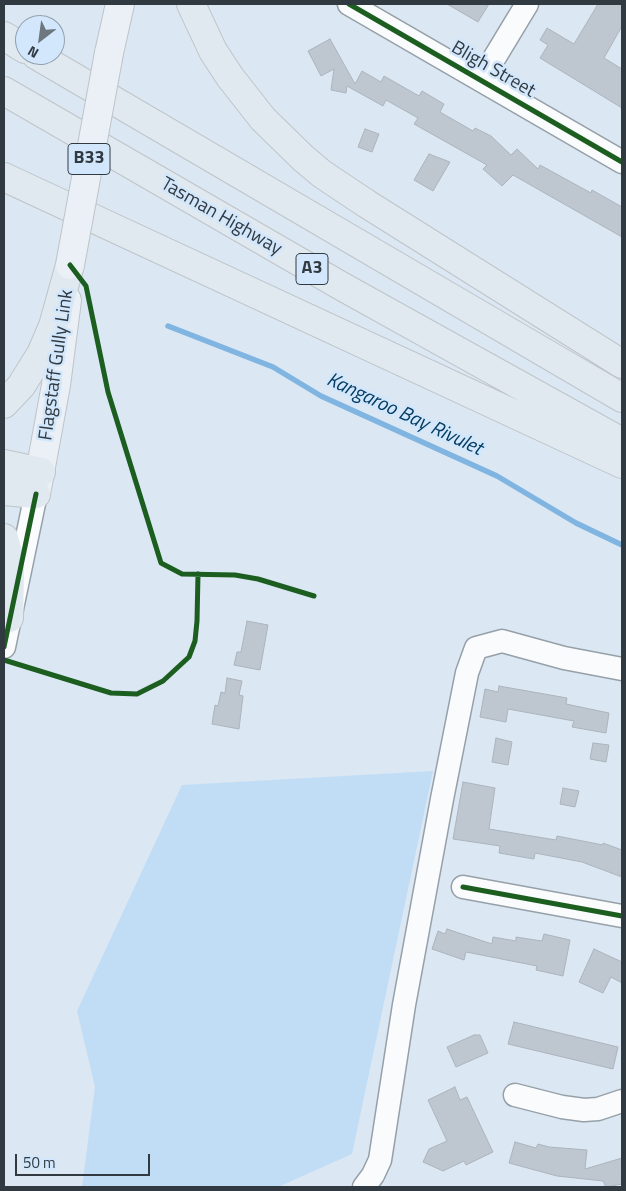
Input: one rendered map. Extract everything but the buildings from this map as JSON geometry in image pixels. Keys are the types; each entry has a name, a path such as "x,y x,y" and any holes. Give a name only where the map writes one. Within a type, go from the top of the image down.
{"highway":[{"path":"190,4 213,50 230,77 263,119 322,174 622,364"},
{"path":"4,36 15,43"},
{"name":"A3","path":"53,65 622,398"},
{"name":"Tasman Highway","path":"4,91 342,287 622,442"},
{"path":"4,177 622,464"},
{"path":"4,404 21,386 41,354 52,326 70,265"},
{"path":"4,464 39,483"},
{"path":"4,491 39,483"},
{"path":"4,538 10,570 9,618"}],"main road":[{"name":"Flagstaff Gully Link","path":"109,53 115,4"},
{"name":"Flagstaff Gully Link","path":"39,483 60,364 70,265 109,53 120,4"}],"street":[{"name":"Bligh Street","path":"349,4 622,162"},
{"path":"481,80 527,4"},
{"name":"Flagstaff Gully Link","path":"4,647 39,483"},
{"path":"364,1187 373,1175 380,1160 404,1005 467,673 476,648 502,641 564,658 622,669"},
{"path":"464,887 622,916"},
{"path":"515,1095 562,1108 584,1110 598,1109 622,1101"}],"shaded area":[{"path":"433,771 352,1154 278,1187 82,1187 95,1087 77,1011 182,785"}],"waterway":[{"name":"Kangaroo Bay Rivulet","path":"168,326 273,367 321,396 497,476 576,523 622,545"}],"cycle path":[{"path":"349,4 622,162"},
{"path":"70,265 86,286 108,392 161,563 182,574 235,575 258,579 314,596"},
{"path":"4,647 36,494"},
{"path":"4,660 111,693 137,694 163,681 189,657 195,641 198,574"},
{"path":"463,887 622,916"}]}
